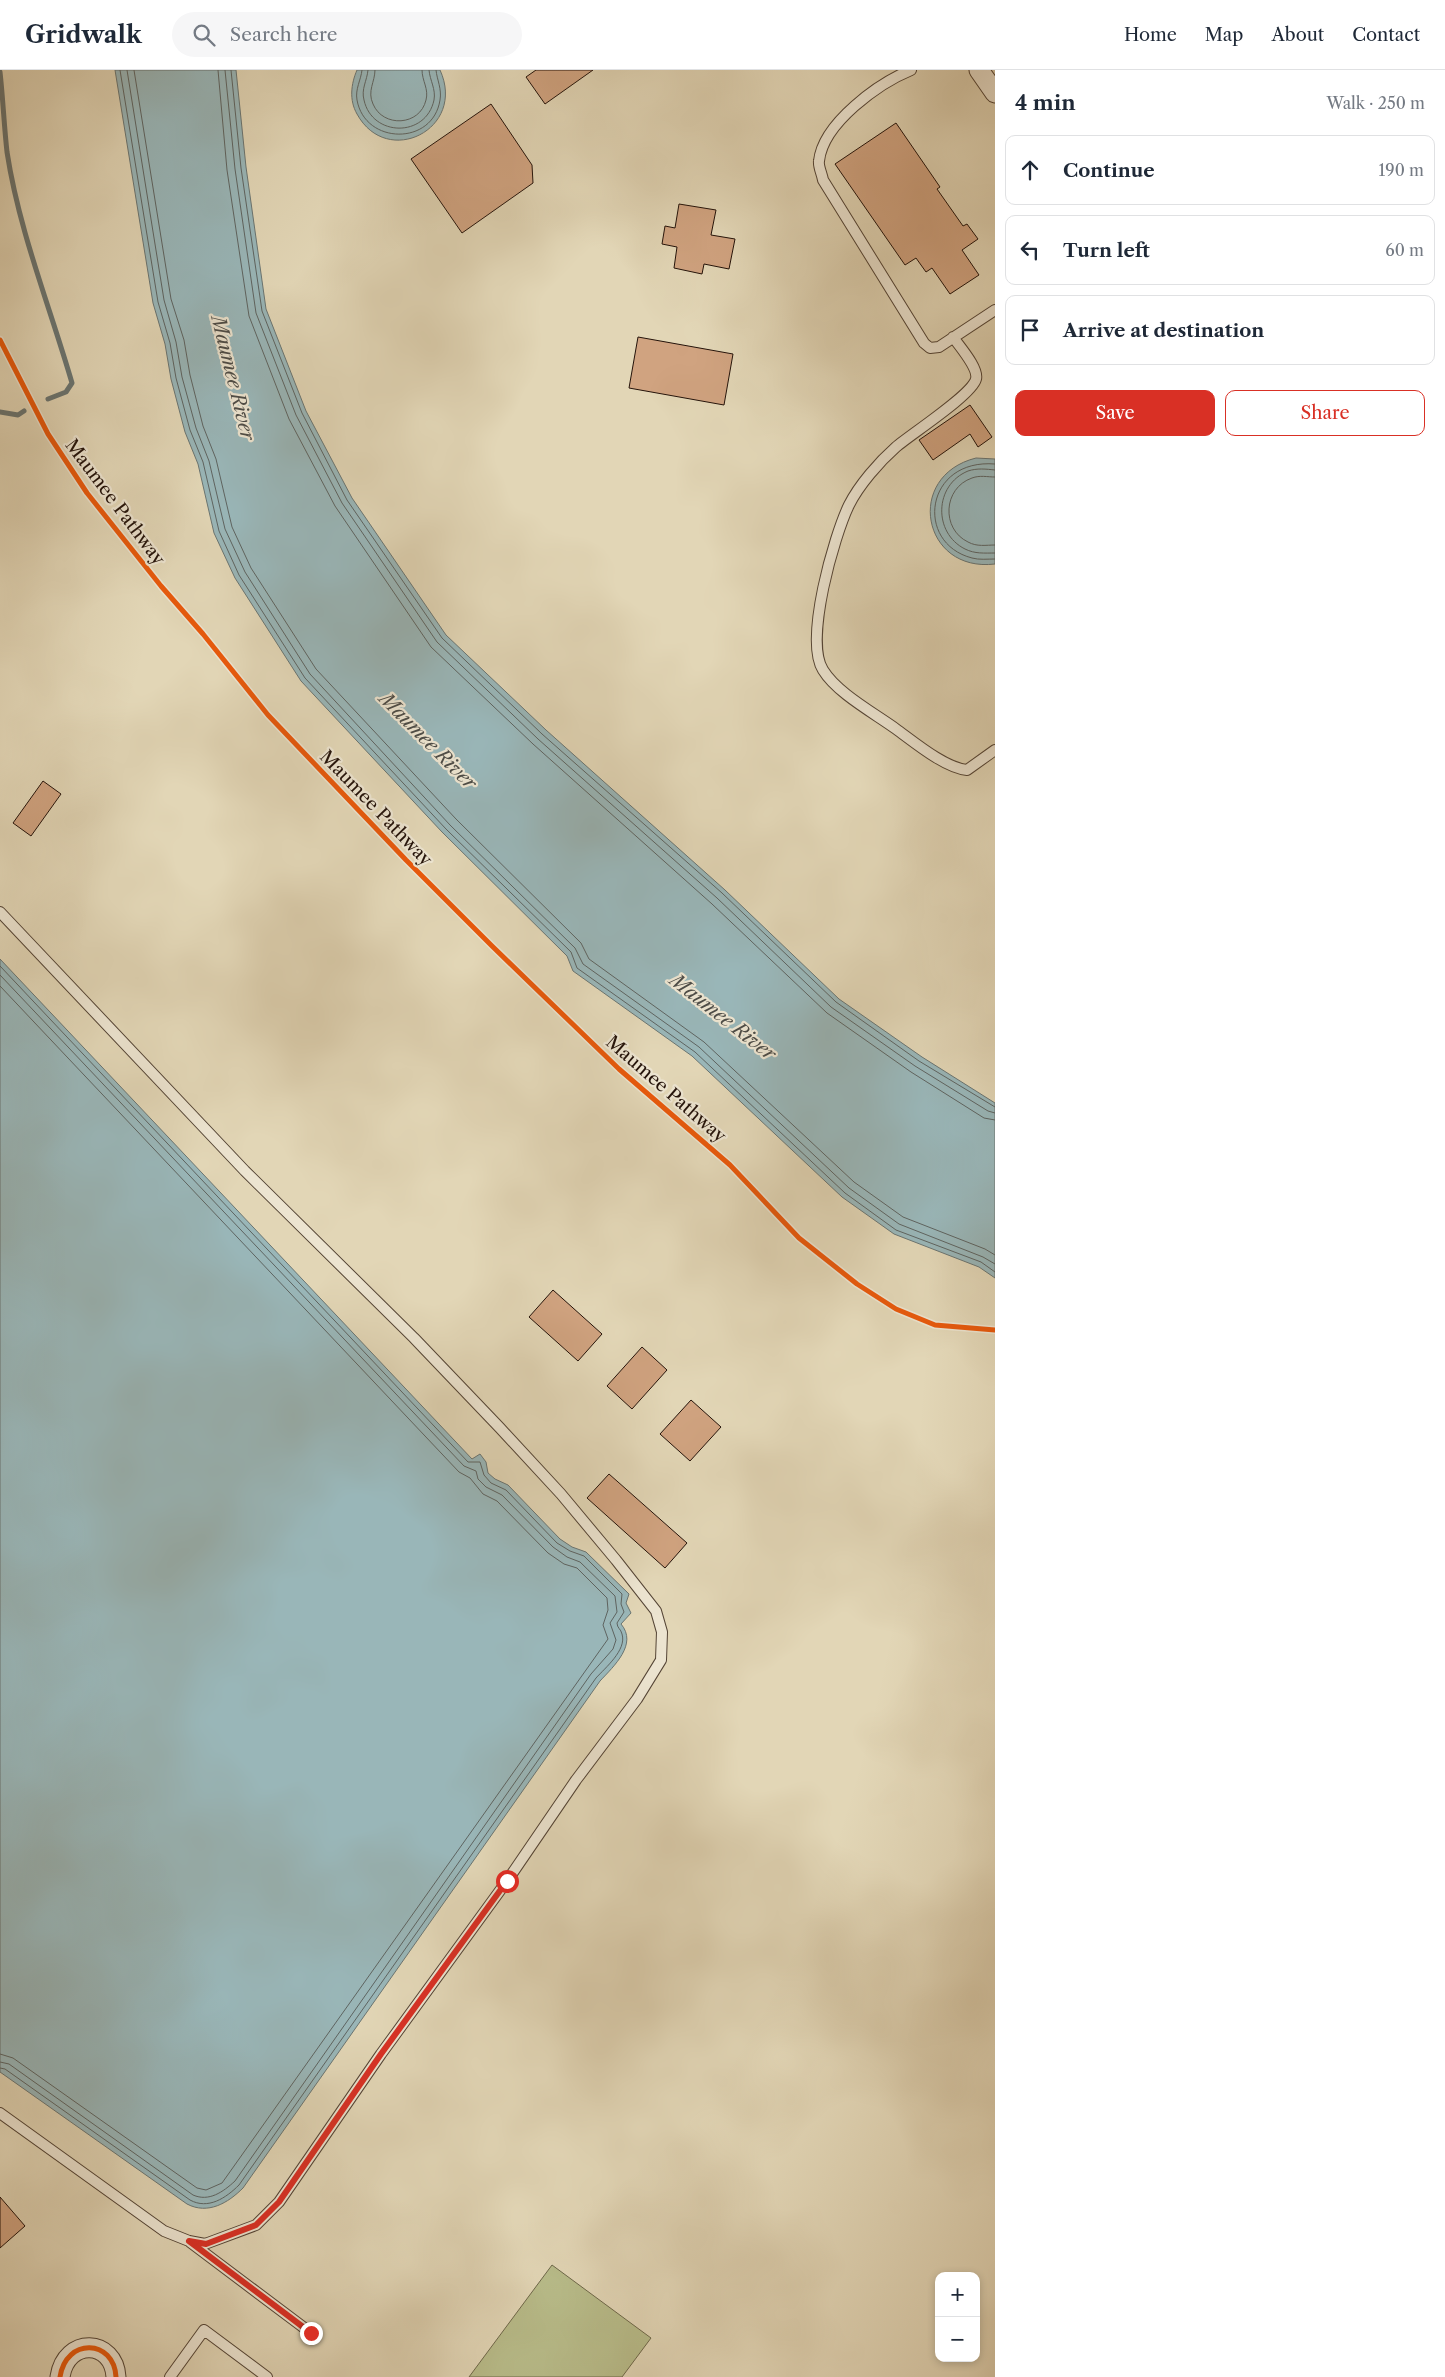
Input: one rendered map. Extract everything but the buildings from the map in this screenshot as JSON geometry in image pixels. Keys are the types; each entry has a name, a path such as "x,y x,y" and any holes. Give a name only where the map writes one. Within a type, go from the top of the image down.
{"street":[{"path":"979,70 995,93"},
{"path":"60,2377 62,2366 69,2356 79,2349 90,2348 102,2351 111,2358 116,2369 116,2377"}],"lane":[{"path":"911,70 898,75 842,117 825,144 819,161 823,180 924,343 930,348 939,347 995,310"},
{"path":"953,337 977,371 976,380 965,393 895,448 874,471 850,503 835,538 821,602 817,646 822,669 842,690 910,740 951,766 967,770 995,750"},
{"path":"0,912 245,1171 414,1338 520,1450 560,1494 650,1603 656,1611 662,1632 660,1660 637,1699 576,1780 507,1881 381,2054 279,2202 256,2225 206,2244 189,2241 164,2231 0,2113"},
{"path":"189,2241 311,2333"},
{"path":"170,2377 204,2330 267,2377"}],"green space":[{"path":"552,2265 651,2338 622,2377 469,2377"}],"water":[{"name":"Maumee River","path":"115,70 236,70 246,167 266,309 306,411 352,498 446,635 546,730 725,890 839,999 922,1057 995,1103 995,1278 979,1267 894,1234 842,1197 692,1056 573,971 567,956 442,832 301,681 235,578 214,533 198,464 185,432 171,379 165,344 153,303"},
{"path":"357,70 440,70 445,91 443,110 434,124 420,135 404,140 386,139 370,130 354,109 352,92"},
{"path":"976,458 995,459 995,564 970,563 951,554 938,539 931,521 931,502 938,483 953,468"},
{"path":"0,959 472,1459 480,1454 486,1462 488,1473 495,1479 508,1485 560,1539 572,1547 586,1552 629,1594 626,1603 631,1613 621,1624 626,1632 626,1647 617,1662 600,1681 243,2188 224,2203 210,2208 195,2207 187,2204 0,2072"}],"waterway":[{"path":"0,72 7,152 12,181 27,240 72,383 66,392 48,399"},
{"path":"0,412 18,415 24,411"}],"cycle path":[{"name":"Maumee Pathway","path":"0,340 48,434 87,493 161,586 203,634 268,715 406,860 492,946 619,1069 730,1165 799,1238 857,1284 896,1309 935,1325 995,1330"},
{"path":"60,2377 64,2364 71,2355 80,2349 90,2348 99,2350 107,2355 113,2364 116,2377"}],"route":[{"path":"311,2333 189,2241 206,2244 256,2225 279,2202 381,2054 507,1881"}]}
